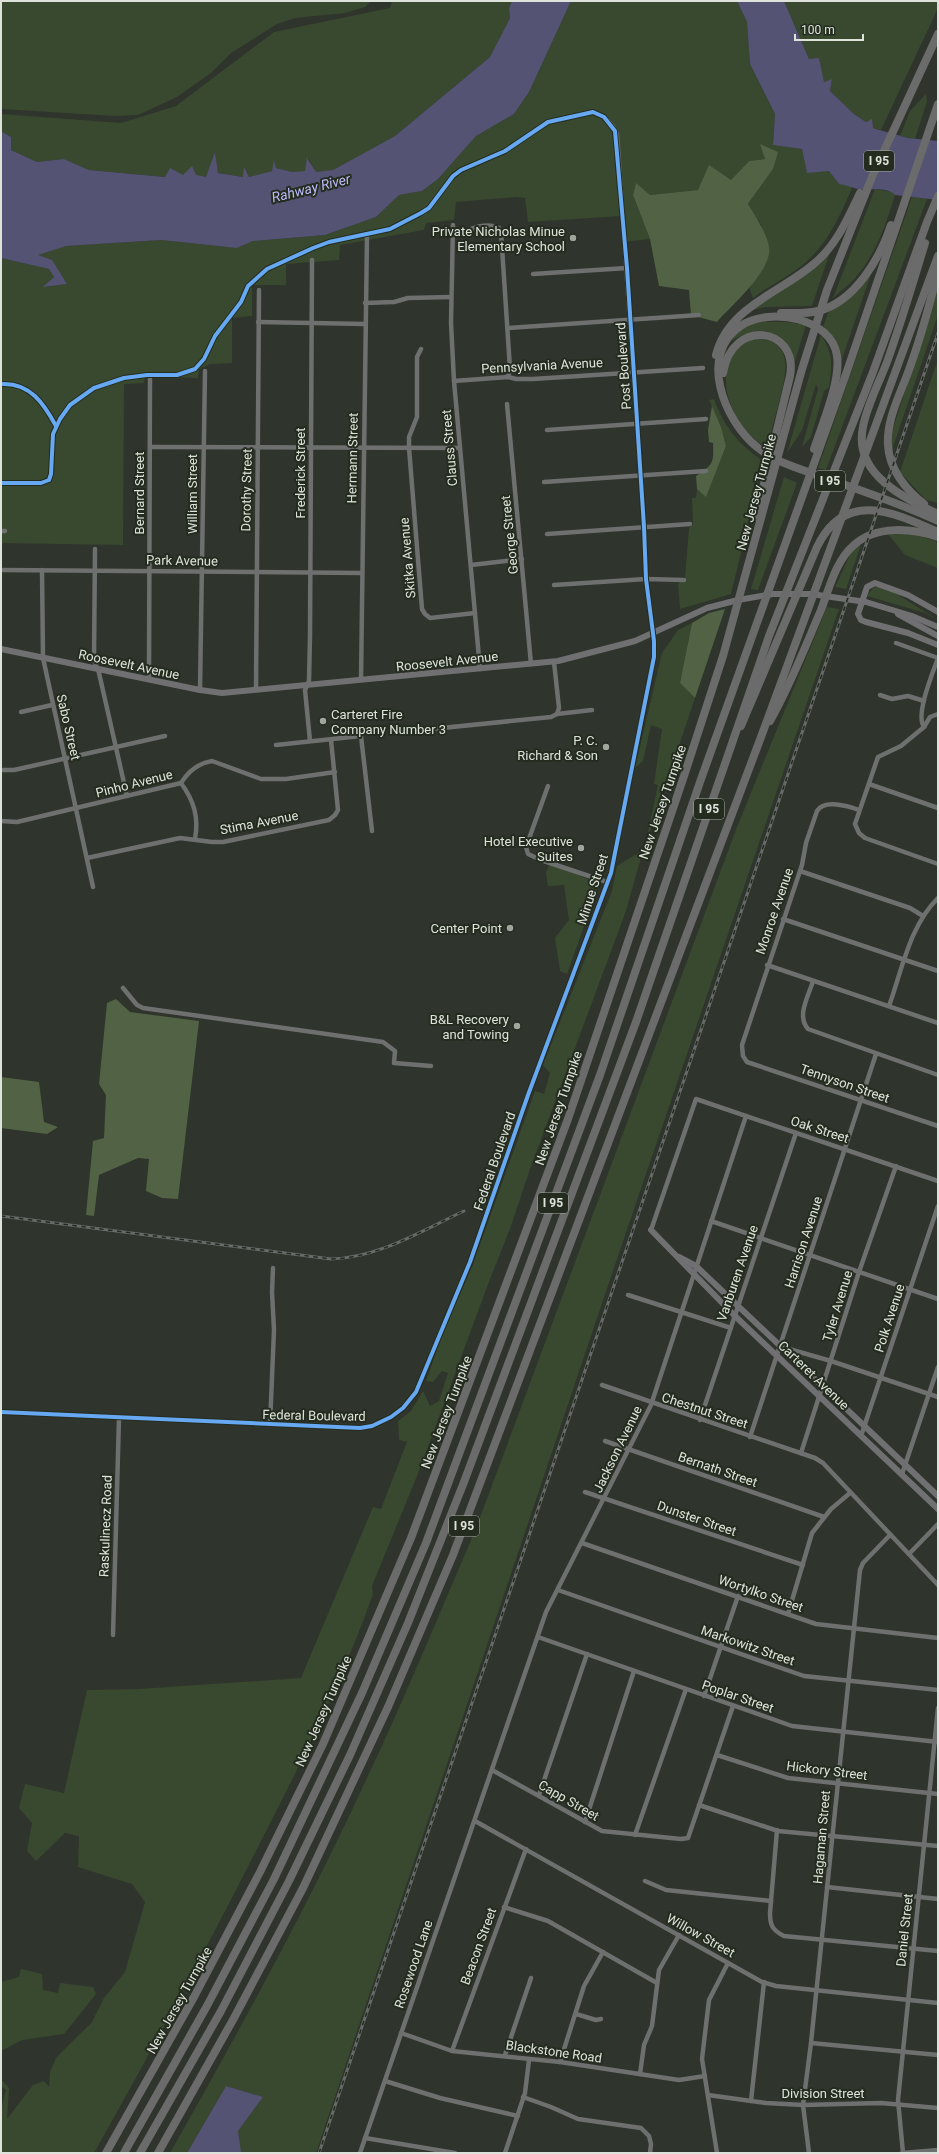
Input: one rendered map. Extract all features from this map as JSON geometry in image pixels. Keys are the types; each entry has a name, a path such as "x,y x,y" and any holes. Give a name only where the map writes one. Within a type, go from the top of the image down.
{"highway":[{"path":"938,34 855,210 836,240 816,263 746,310 726,331 720,341 714,360 714,380 723,410 733,429 757,450 788,468 911,508 938,513"},
{"path":"726,331 740,321 757,314 818,311 838,302 853,289 871,266 897,217 938,104"},
{"name":"I 95","path":"140,2153 220,2011 289,1881 350,1755 408,1623 464,1482 636,1022 769,636 887,335 937,199"},
{"name":"New Jersey Turnpike","path":"106,2153 194,1997 260,1872 323,1744 411,1538 568,1119 714,686 742,590 810,341 855,210"},
{"name":"New Jersey Turnpike","path":"124,2153 208,2004 277,1872 359,1700 423,1550 581,1127 700,782 789,534 897,217"},
{"path":"929,222 889,356 866,416 862,436 864,451 871,466 888,487 938,532"},
{"name":"I 95","path":"158,2153 248,1992 303,1888 364,1762 422,1629 479,1487 761,737 936,271 938,256"},
{"path":"936,271 922,332 888,431 889,454 911,508 938,527"},
{"path":"757,450 737,426 723,399 719,379 719,361 726,343 742,325 763,318 797,319 815,325 833,342 838,357 837,373 789,534"},
{"path":"723,399 722,380 725,363 732,348 737,342 751,336 765,335 783,345 790,357 791,369 761,494 742,590"},
{"path":"732,740 743,724 817,547 830,527 842,516 851,513 911,508 938,521"},
{"path":"761,737 778,708 840,565 848,551 869,535 887,531 905,530 938,537"}],"main road":[{"path":"938,612 908,595 875,583 869,585 866,590 858,614 861,620 866,622 908,633 938,645"},
{"name":"Roosevelt Avenue","path":"1,650 97,668 200,690 222,693 554,662 621,645 653,634 695,613 723,603 754,597 792,594 829,596 866,602 912,616 938,627"},
{"name":"Roosevelt Avenue","path":"888,609 938,636"},
{"name":"Carteret Avenue","path":"651,1230 734,1315 778,1355 938,1509"},
{"name":"Carteret Avenue","path":"676,1255 696,1266 938,1496"}],"street":[{"name":"Post Boulevard","path":"590,112 596,112 604,117 612,125 617,134 641,476 646,579 653,634"},
{"name":"Clauss Street","path":"453,225 450,297 454,381 480,669"},
{"path":"467,231 475,227 492,226 499,228 501,234 508,328 510,369 508,377"},
{"name":"Hermann Street","path":"361,680 367,235"},
{"name":"Frederick Street","path":"310,741 305,693 307,686 310,573 312,260"},
{"path":"534,274 627,268"},
{"name":"Dorothy Street","path":"256,690 259,290"},
{"path":"365,303 394,302 408,298 450,297"},
{"path":"508,328 699,315"},
{"path":"258,322 365,324"},
{"path":"409,448 409,437 417,418 417,357 421,349"},
{"name":"Pennsylvania Avenue","path":"454,381 508,377 516,379 533,379 703,368"},
{"name":"William Street","path":"200,690 205,371"},
{"name":"Bernard Street","path":"149,679 150,379"},
{"name":"George Street","path":"507,404 531,664"},
{"path":"547,430 706,419"},
{"path":"150,447 460,448"},
{"name":"Skitka Avenue","path":"409,448 422,609 424,614 430,618 475,613"},
{"path":"544,482 706,471"},
{"path":"547,534 690,524"},
{"path":"95,549 94,660 127,796"},
{"path":"471,565 522,560"},
{"name":"Park Avenue","path":"1,570 150,570 256,573 362,573"},
{"name":"Sabo Street","path":"42,570 43,658 52,705 94,887"},
{"path":"554,584 646,579 684,580"},
{"name":"Minue Street","path":"528,1095 607,882 654,657 653,634"},
{"path":"896,644 938,658 924,701 921,719 924,727"},
{"path":"554,662 559,708 557,714"},
{"path":"880,695 892,698 908,696 924,701"},
{"path":"21,712 52,705"},
{"path":"412,731 551,717 557,714 592,710"},
{"path":"938,714 930,717 924,727 900,746 878,757 855,824 858,833 862,836 938,864"},
{"path":"1,770 14,770 165,736"},
{"path":"276,745 361,736 372,830"},
{"name":"Stima Avenue","path":"87,858 180,838 223,842 329,820 338,810 331,740"},
{"name":"Pinho Avenue","path":"1,821 17,822 181,783 200,764 212,761 261,779 286,779 335,772"},
{"path":"181,783 195,807 195,840"},
{"path":"869,784 938,808"},
{"path":"548,786 526,847 527,852 540,860 607,882"},
{"name":"Monroe Avenue","path":"746,1061 743,1056 742,1046 800,871 806,843 819,807 824,805 836,805 859,810"},
{"path":"800,871 910,908 923,916"},
{"path":"889,1006 905,960 923,916 938,898"},
{"path":"783,919 938,971"},
{"path":"768,965 938,1022"},
{"path":"813,981 802,1014 806,1028 938,1075"},
{"path":"123,988 137,1005 143,1008 383,1042 395,1051 394,1063 431,1066"},
{"name":"Harrison Avenue","path":"750,1437 876,1054"},
{"name":"Tennyson Street","path":"746,1061 938,1126"},
{"name":"Federal Boulevard","path":"1,1412 352,1428 368,1427 391,1418 409,1402 419,1386 446,1316 470,1262 528,1095"},
{"name":"Oak Street","path":"651,1230 696,1099 938,1181"},
{"name":"Jackson Avenue","path":"488,1783 546,1612 582,1544 651,1404 746,1116"},
{"name":"Vanburen Avenue","path":"700,1420 796,1133"},
{"name":"Tyler Avenue","path":"801,1454 859,1272 896,1166"},
{"name":"Polk Avenue","path":"861,1436 938,1206"},
{"path":"711,1221 910,1288 938,1299"},
{"path":"270,1425 274,1330 272,1292 273,1268"},
{"path":"628,1295 730,1328"},
{"path":"781,1346 831,1361 938,1398"},
{"path":"902,1474 938,1367"},
{"name":"Chestnut Street","path":"602,1385 651,1404 815,1458 823,1464 938,1585"},
{"name":"Raskulinecz Road","path":"112,1635 119,1418"},
{"name":"Bernath Street","path":"605,1441 824,1517"},
{"name":"Dunster Street","path":"585,1492 802,1565"},
{"path":"788,1614 812,1533 824,1517 850,1493"},
{"path":"909,1554 938,1524"},
{"name":"Hagaman Street","path":"809,2153 803,2105 833,1836 836,1784 860,1570 862,1563 890,1535"},
{"name":"Wortylko Street","path":"582,1544 738,1596 816,1624 938,1638"},
{"name":"Markowitz Street","path":"558,1590 804,1676 848,1682 938,1690"},
{"path":"704,1696 738,1596"},
{"name":"Poplar Street","path":"538,1637 792,1726 936,1742"},
{"path":"539,1795 587,1654"},
{"path":"585,1822 634,1671"},
{"path":"635,1835 686,1689"},
{"path":"734,1706 700,1805 777,1830 938,1846"},
{"name":"Daniel Street","path":"902,2153 898,2105 929,1793 936,1742 938,1708"},
{"name":"Hickory Street","path":"717,1755 788,1778 938,1794"},
{"name":"Capp Street","path":"492,1770 602,1831 681,1839 688,1838 700,1805"},
{"name":"Rosewood Lane","path":"360,2153 488,1783"},
{"name":"Willow Street","path":"474,1821 764,1982 776,1986 816,1991 938,2003"},
{"path":"777,1830 770,1925 774,1929 784,1936 938,1951"},
{"name":"Beacon Street","path":"452,2051 526,1849"},
{"path":"645,1881 666,1890 771,1901"},
{"path":"827,1887 938,1899"},
{"path":"504,1907 548,1921 657,1983"},
{"path":"640,2074 644,2045 652,2026 659,1970 679,1935"},
{"path":"560,2062 584,1986 603,1952"},
{"path":"717,2153 702,2058 709,2000 728,1962"},
{"path":"505,2055 530,1978"},
{"path":"751,2101 764,1982"},
{"path":"576,2014 596,2020 601,2019"},
{"name":"Blackstone Road","path":"401,2033 452,2051 505,2055 529,2060 560,2062 680,2080 705,2076"},
{"path":"811,2042 938,2055"},
{"path":"505,2153 524,2097 529,2060"},
{"path":"385,2081 440,2098 518,2116"},
{"name":"Division Street","path":"708,2095 751,2101 803,2105 881,2103 938,2108"},
{"path":"524,2097 551,2106 578,2118 641,2128 649,2136 651,2144 650,2153"},
{"path":"365,2138 455,2153"},
{"path":"902,2153 938,2150"}],"green space":[{"path":"1,1 371,1 365,7 345,13 295,18 277,24 231,53 211,73 177,97 138,115 115,116 1,109"},
{"path":"392,1 512,1 509,8 510,18 490,57 395,136 333,170 316,173 308,158 305,171 292,172 276,168 274,161 272,171 249,177 244,168 244,177 218,173 215,153 207,177 183,175 165,177 89,170 64,159 37,162 11,150 11,137 1,131 1,114 121,123 176,106 274,32 390,8"},
{"path":"571,1 737,1 747,22 750,64 775,114 773,145 802,149 807,172 829,171 839,184 847,183 852,188 833,228 821,246 806,262 753,298 749,287 758,276 762,226 748,204 773,169 761,144 765,159 749,161 731,180 698,190 650,195 636,184 633,195 650,239 623,242 622,216 528,222 525,198 516,197 456,202 454,220 426,223 424,230 340,245 339,260 286,264 286,285 252,285 252,316 232,318 232,363 210,364 199,369 198,378 145,376 144,383 124,384 123,545 1,543 1,258 49,269 54,277 44,287 66,284 37,255 66,246 161,240 237,248 253,241 325,235 376,217 399,195 422,191 438,179 476,136 514,114 529,92"},
{"path":"784,1 938,1 938,8 881,130 873,128 870,120 866,122 854,114 830,91 832,79 824,82 809,59"},
{"path":"926,94 927,101 915,139 900,136 910,111"},
{"path":"760,144 778,152 773,169 748,204 766,235 769,254 766,263 755,281 717,322 691,315 689,290 659,286 650,239 633,195 636,183 650,195 698,190 709,165 731,180 749,161 765,159"},
{"path":"875,189 892,192 895,195 884,228 875,249 863,268 853,280 833,298"},
{"path":"912,197 927,199 826,470 818,468"},
{"path":"830,252 812,306 765,307 749,311"},
{"path":"872,271 840,365 839,354 834,339 823,327 829,310"},
{"path":"938,288 938,315 892,450 892,432"},
{"path":"756,322 786,322 806,325 795,361 781,342 768,332 753,332 731,341 737,332"},
{"path":"821,335 828,348 831,360 829,387 824,391 811,437 802,447 818,389 816,384 802,430 787,453"},
{"path":"755,338 768,340 777,345 782,352 785,361 782,392 767,448 753,438 742,425 733,409 727,393 726,377 730,361 739,348"},
{"path":"938,359 938,503 926,500 900,472"},
{"path":"714,399 718,410 733,434 746,448 763,461 731,594 680,609 678,584 685,578 689,528 693,525 692,498 696,498 697,489 706,496 726,446 721,427 709,400"},
{"path":"712,406 721,427 726,446 706,497 697,489 696,476 709,466 713,459 713,443 709,442 708,430"},
{"path":"784,477 797,483 758,590 751,589"},
{"path":"888,534 914,534 935,541 938,544 938,568 905,555"},
{"path":"861,544 846,589 835,587 851,553"},
{"path":"879,586 887,588 938,620 925,613 867,596 873,588"},
{"path":"827,607 839,609 618,1256 316,2153 240,2153 238,2131 263,2097 226,2086 187,2153 170,2153 272,1969 320,1875 422,1656 475,1531 737,827"},
{"path":"725,609 695,698 680,683 692,623 709,613"},
{"path":"692,623 680,683 695,698 645,846 658,785 654,784 662,729 651,725 643,761 635,768 662,653 678,630"},
{"path":"643,850 626,911 530,1169 511,1226 419,1471 372,1586 373,1594 361,1627 334,1692 304,1756 197,1965 94,2153 1,2153 1,2109 6,2090 1,2086 1,2079 9,2088 7,2119 33,2085 44,2081 49,2087 50,2072 56,2058 92,2022 104,1998 125,1972 145,1902 132,1884 78,1867 79,1836 65,1833 36,1861 27,1851 32,1823 19,1808 25,1784 64,1793 87,1690 139,1689 301,1678 373,1507 381,1509 407,1442 399,1440 398,1421 411,1411 423,1391 430,1406 439,1401 448,1373 442,1371 433,1382 426,1381 443,1333 472,1267 535,1091 544,1094 550,1073 543,1065 612,891 617,866"},
{"path":"550,863 599,884 567,974 560,971 555,938 569,920 564,885 548,886 546,872"},
{"path":"116,999 130,1012 199,1021 178,1199 162,1198 146,1191 149,1159 138,1158 99,1175 94,1216 86,1215 93,1141 104,1138 106,1095 99,1084 107,1003"},
{"path":"1,1077 39,1082 44,1122 58,1127 47,1134 1,1128"},
{"path":"21,1969 42,1974 43,1990 58,1993 60,1983 93,1987 96,1994 64,2034 22,2040 1,2051 1,1982 19,1977"}],"water":[{"name":"Rahway River","path":"512,1 571,1 529,92 514,114 476,136 438,179 422,191 399,195 376,217 325,235 253,241 237,248 161,240 66,246 38,255 52,260 67,284 43,287 54,277 49,269 1,258 1,131 11,137 11,150 37,162 64,159 89,170 165,177 170,168 183,175 192,166 196,175 206,177 215,152 218,173 243,177 244,167 249,177 272,171 274,160 276,168 292,172 305,171 307,158 316,172 333,170 395,136 490,57 510,18 509,8"},
{"path":"737,1 784,1 809,59 819,58 824,82 832,79 830,91 854,114 866,122 872,119 873,128 876,129 908,138 938,141 938,200 895,195 881,189 859,189 839,184 829,171 807,173 802,149 773,145 775,114 750,64 747,22"},
{"path":"226,2086 263,2097 238,2131 241,2152 187,2153"}],"railway":[{"path":"319,2153 938,333"},
{"path":"1,1216 331,1259 366,1254 382,1249 464,1211"}],"cycle path":[{"path":"1,483 41,483 49,480 51,474 53,434 60,419 70,405 94,388 124,378 147,375 177,375 195,369 204,359 215,336 241,302 248,286 267,269 329,242 390,229 421,213 429,208 453,176 461,170 505,151 548,122 593,112 604,117 615,131 627,268 646,579 654,641 654,657 611,873 528,1095 470,1262 416,1392 403,1408 391,1417 372,1426 360,1428 1,1412"},
{"path":"1,384 11,384 20,387 35,396 56,426"}],"place":[{"name":"Private Nicholas Minue Elementary School","path":"573,238"},
{"name":"Carteret Fire Company Number 3","path":"323,721"},
{"name":"P. C. Richard & Son","path":"606,747"},
{"name":"Hotel Executive Suites","path":"581,848"},
{"name":"Center Point","path":"510,928"},
{"name":"B&L Recovery and Towing","path":"517,1026"}]}
